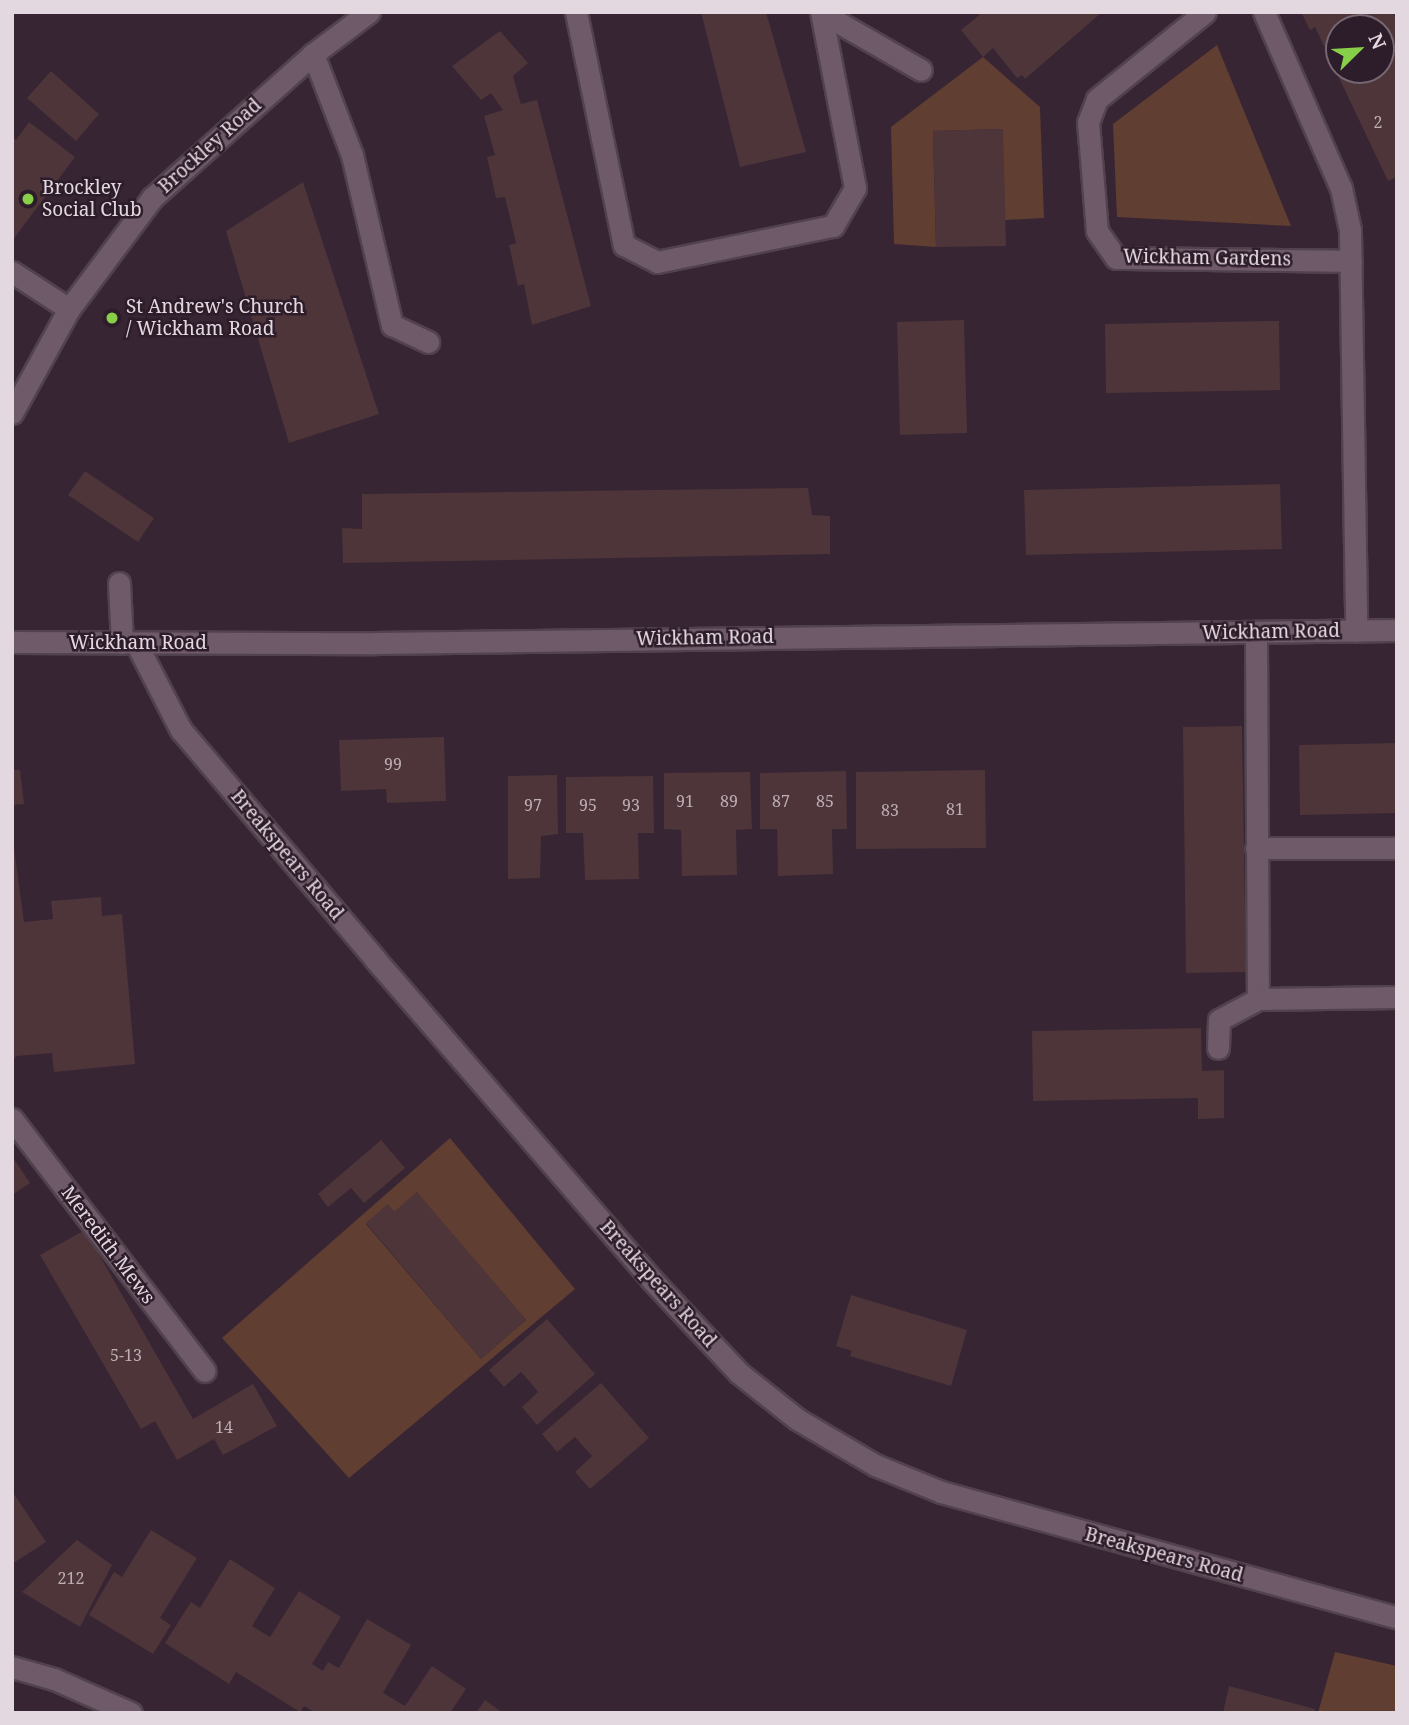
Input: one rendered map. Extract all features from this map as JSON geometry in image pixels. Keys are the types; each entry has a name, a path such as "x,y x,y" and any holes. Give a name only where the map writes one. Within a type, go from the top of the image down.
{"street":[{"name":"Brockley Road","path":"12,413 69,309 152,198 313,54 369,12"},
{"path":"576,12 624,246 657,262 833,226 855,188 822,13"},
{"name":"Wickham Gardens","path":"1205,12 1097,99 1088,122 1097,231 1116,258 1351,261"},
{"path":"1264,12 1342,188 1351,261 1356,631"},
{"path":"822,13 921,70"},
{"path":"313,54 352,155 392,325 428,342"},
{"path":"12,272 69,309"},
{"path":"119,583 129,643"},
{"name":"Wickham Road","path":"12,642 1397,630"},
{"path":"1255,633 1258,999"},
{"name":"Breakspears Road","path":"129,643 181,730 366,949 652,1280 739,1373 797,1419 875,1465 941,1492 1397,1618"},
{"path":"1256,848 1397,848"},
{"path":"1218,1048 1219,1020 1258,999 1397,997"},
{"name":"Meredith Mews","path":"12,1119 205,1371"},
{"path":"12,1667 54,1679 131,1713"}],"shaded area":[{"path":"1217,45 1291,226 1117,217 1113,124"},
{"path":"983,57 1040,107 1044,218 1005,220 1002,129 933,131 936,247 894,244 891,127"},
{"path":"450,1138 575,1289 349,1478 222,1338","holes":["417,1193 526,1320 481,1359 366,1224 388,1205 394,1212"]},
{"path":"1335,1652 1397,1666 1397,1713 1318,1713"}],"building":[{"path":"701,12 766,12 806,152 740,167"},
{"path":"983,12 1102,12 1025,79 1022,75 1017,78 993,48 983,57 961,30"},
{"path":"1301,12 1394,14 1325,14 1325,48 1315,27 1310,30"},
{"path":"1395,16 1397,177 1388,181 1342,84 1395,84"},
{"path":"500,31 528,63 513,76 521,104 537,100 591,306 532,325 524,284 518,286 509,245 516,243 505,197 496,198 487,157 495,155 484,116 503,110 491,93 481,100 452,66"},
{"path":"51,71 99,114 76,141 27,98"},
{"name":"Brockley Social Club","path":"29,122 75,157 12,241 12,137 16,140"},
{"path":"1003,129 1006,246 936,247 933,131"},
{"path":"303,182 379,414 289,443 226,231"},
{"path":"964,320 967,433 900,435 897,322"},
{"path":"1279,321 1280,390 1106,393 1105,324"},
{"path":"85,471 154,518 138,542 68,495"},
{"path":"1280,484 1282,549 1026,555 1024,490"},
{"path":"808,488 812,515 830,516 830,554 343,563 342,528 362,529 362,494"},
{"path":"1242,726 1246,972 1186,973 1183,727"},
{"path":"444,737 446,801 387,803 386,789 341,791 339,740"},
{"path":"1397,743 1397,813 1300,815 1299,745"},
{"path":"12,770 20,770 24,804 12,805"},
{"path":"985,770 986,848 856,849 856,772"},
{"path":"846,771 847,829 832,829 833,874 778,876 777,829 760,829 760,773"},
{"path":"750,772 752,829 736,830 737,875 682,876 681,830 664,829 664,773"},
{"path":"557,775 558,834 541,836 540,878 508,879 508,776"},
{"path":"653,776 654,833 638,833 639,879 585,880 583,833 566,833 566,777"},
{"path":"12,833 24,922 53,919 51,901 101,897 102,916 122,914 135,1064 54,1072 52,1053 16,1056 12,1063"},
{"path":"1201,1028 1202,1071 1224,1070 1224,1118 1198,1119 1198,1098 1033,1101 1032,1031"},
{"path":"381,1140 405,1168 364,1203 351,1188 328,1207 318,1194"},
{"path":"12,1156 30,1183 12,1195"},
{"path":"417,1192 526,1320 481,1359 366,1223 388,1204 394,1212"},
{"path":"85,1230 193,1419 253,1384 277,1426 223,1455 214,1439 177,1460 155,1421 141,1429 40,1255"},
{"path":"851,1295 967,1330 951,1386 850,1356 852,1351 836,1346"},
{"path":"547,1319 595,1374 537,1425 522,1407 538,1392 530,1382 521,1372 504,1387 489,1370"},
{"path":"601,1383 649,1438 590,1489 575,1472 592,1456 575,1437 557,1452 542,1434"},
{"path":"12,1491 46,1542 12,1564"},
{"path":"151,1530 197,1558 160,1618 171,1625 153,1654 89,1615 114,1572 122,1577"},
{"path":"77,1540 112,1565 80,1627 22,1592"},
{"path":"230,1559 275,1588 252,1626 270,1637 299,1591 341,1617 312,1664 323,1671 328,1662 339,1668 367,1619 411,1645 383,1693 405,1706 432,1666 466,1689 450,1713 316,1713 304,1706 300,1712 236,1672 229,1684 165,1643 191,1602 200,1608"},
{"path":"1229,1686 1315,1709 1314,1713 1223,1713"},
{"path":"485,1700 503,1713 476,1713"}],"place":[{"name":"Brockley Social Club","path":"28,199"},
{"name":"St Andrew's Church / Wickham Road","path":"112,318"}]}
